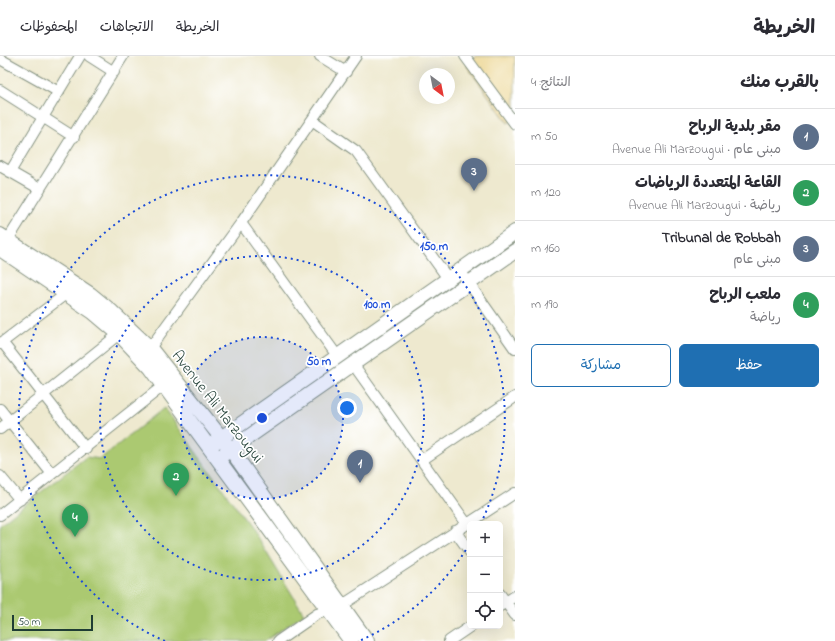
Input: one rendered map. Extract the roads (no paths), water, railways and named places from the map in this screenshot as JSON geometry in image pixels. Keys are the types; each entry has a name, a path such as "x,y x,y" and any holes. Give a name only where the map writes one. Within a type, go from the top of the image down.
{"main road":[{"path":"210,446 455,276 515,232"},
{"name":"Avenue Ali Marzougui","path":"2,245 112,312 150,348 218,458 335,608 367,641"},
{"path":"218,458 469,284 515,250"},
{"name":"Avenue Ali Marzougui","path":"72,289 93,312 169,381 222,438 335,608 351,641"}],"street":[{"path":"10,172 44,119 80,56"},
{"path":"89,56 114,72"},
{"path":"2,245 74,137 123,56"},
{"path":"320,56 346,72"},
{"path":"150,348 241,223 356,56"},
{"path":"465,56 515,124"},
{"path":"0,59 59,92"},
{"path":"0,90 74,137"},
{"path":"312,120 356,151 455,276 469,284 515,349"},
{"path":"0,166 40,189"},
{"path":"241,223 338,357"},
{"path":"72,289 1,343 86,449"},
{"path":"0,429 119,334"},
{"path":"283,640 317,614 335,608 467,524 353,364"},
{"path":"0,515 86,449 169,381"},
{"path":"422,460 515,397"},
{"path":"0,409 52,474"},
{"path":"0,476 20,500"},
{"path":"472,521 515,493"},
{"path":"455,531 467,548"},
{"path":"503,601 515,596"},
{"path":"503,602 515,615"},
{"path":"449,641 467,629"}],"place":[{"name":"Tribunal de Robbah","path":"474,191"},
{"name":"مقر بلدية الرباح","path":"360,483"},
{"name":"القاعة المتعددة الرياضات","path":"176,496"},
{"name":"ملعب الرباح","path":"75,537"}]}
